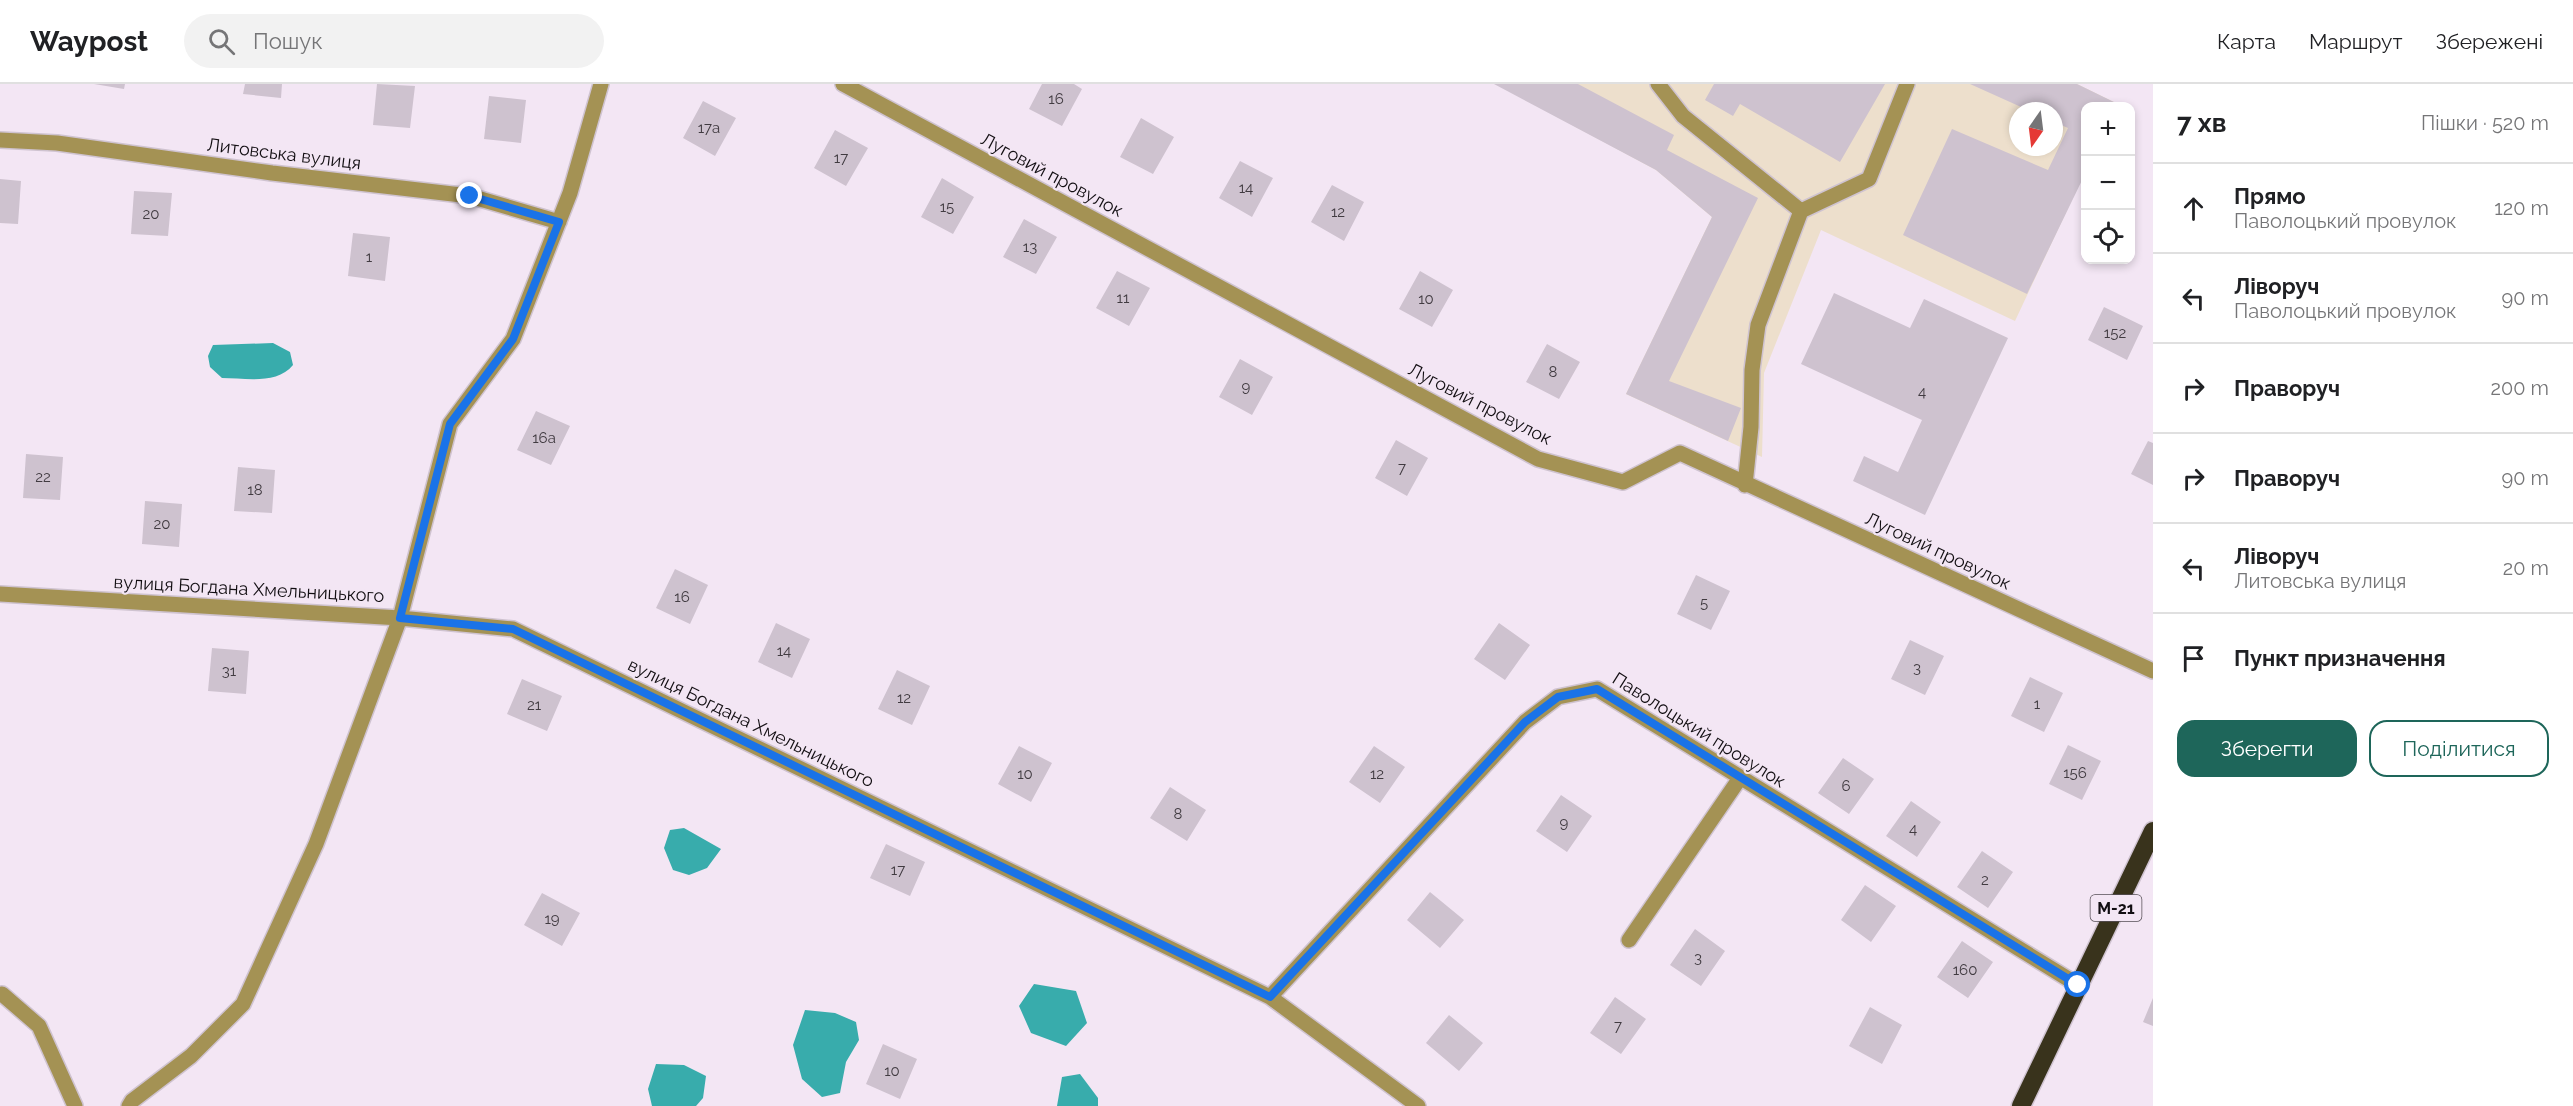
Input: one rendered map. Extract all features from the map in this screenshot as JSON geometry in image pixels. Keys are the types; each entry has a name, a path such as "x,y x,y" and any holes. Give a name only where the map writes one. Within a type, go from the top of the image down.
{"highway":[{"name":"М-21","path":"2021,1106 2153,831"}],"street":[{"path":"129,1106 132,1101 191,1056 243,1004 316,844 400,618 450,424 513,339 570,193 601,84"},
{"name":"Луговий провулок","path":"843,84 1538,459 1623,482 1680,453 1745,485 2153,671"},
{"path":"1658,84 1683,116 1801,211"},
{"path":"1745,485 1751,428 1752,370 1758,325 1801,211 1869,179 1907,84"},
{"name":"Литовська вулиця","path":"0,140 57,143 272,173 470,196 559,222"},
{"name":"вулиця Богдана Хмельницького","path":"0,594 400,618 513,629 1270,997 1418,1106"},
{"name":"Паволоцький провулок","path":"1270,997 1525,722 1558,697 1597,689 2078,985"},
{"path":"1629,940 1740,778"},
{"path":"2,994 39,1026 75,1106"}],"shaded area":[{"path":"1496,84 2077,84 2114,102 2081,102 2081,181 2015,321 1821,230 1764,373 1762,457 1626,394 1712,217 1656,170"}],"water":[{"path":"273,343 290,352 293,365 278,375 260,379 222,378 210,367 208,356 213,345"},
{"path":"684,828 721,849 707,868 689,875 673,870 664,848 670,830"},
{"path":"1034,984 1076,991 1087,1023 1066,1046 1031,1033 1019,1006"},
{"path":"805,1010 835,1013 856,1022 859,1040 846,1062 840,1093 822,1097 802,1079 793,1045"},
{"path":"656,1064 684,1065 706,1076 703,1098 696,1106 652,1106 648,1089"},
{"path":"1080,1074 1098,1098 1098,1106 1057,1106 1062,1077"}],"building":[{"path":"94,84 125,84 124,89"},
{"path":"245,84 282,84 281,98 243,94"},
{"path":"377,84 415,86 410,128 373,125"},
{"path":"1042,84 1074,84 1082,89 1062,126 1029,109"},
{"path":"1494,84 1578,84 1674,135 1667,150 1758,198 1669,381 1741,408 1728,441 1626,394 1712,217 1656,170"},
{"path":"1714,84 1885,84 1840,162 1740,104 1733,116 1705,100"},
{"path":"1970,84 2077,84 2114,102 2081,102 2081,182 2027,294 1903,235 1952,129 2009,153 2009,156 2015,156 2048,170 2055,156 2063,156 2063,138 2068,128 2063,126 2063,102 2010,102"},
{"path":"489,96 526,100 521,143 484,139"},
{"path":"703,101 736,118 715,156 683,138"},
{"path":"1141,118 1174,137 1153,174 1120,157"},
{"path":"835,130 868,148 846,186 814,168"},
{"path":"1240,161 1273,178 1252,217 1219,198"},
{"path":"942,178 974,197 953,234 921,217"},
{"path":"0,179 21,181 18,224 0,223"},
{"path":"1332,185 1364,202 1344,241 1311,222"},
{"path":"134,191 172,193 168,236 131,234"},
{"path":"1024,219 1057,237 1036,274 1003,257"},
{"path":"353,233 390,237 385,281 348,276"},
{"path":"1117,271 1150,288 1129,326 1096,308"},
{"path":"1420,271 1453,290 1432,327 1399,309"},
{"path":"1834,293 1910,328 1924,299 2008,338 1925,515 1853,481 1864,456 1898,472 1922,420 1801,364"},
{"path":"2104,307 2143,326 2127,360 2088,340"},
{"path":"1547,344 1580,362 1559,399 1526,382"},
{"path":"1240,359 1273,377 1252,415 1219,397"},
{"path":"536,411 570,426 551,465 517,450"},
{"path":"1396,440 1428,458 1407,496 1375,478"},
{"path":"2148,441 2153,443 2153,485 2131,474"},
{"path":"26,454 63,457 60,500 23,498"},
{"path":"238,467 275,470 272,513 234,511"},
{"path":"145,501 182,504 179,547 142,544"},
{"path":"675,569 708,585 690,624 656,608"},
{"path":"1696,575 1730,591 1711,630 1677,614"},
{"path":"776,623 810,639 792,678 758,662"},
{"path":"1499,623 1530,645 1505,680 1474,659"},
{"path":"1910,640 1944,656 1925,695 1891,679"},
{"path":"212,648 249,651 246,694 208,691"},
{"path":"897,670 930,686 912,725 878,709"},
{"path":"2030,677 2063,693 2044,732 2011,716"},
{"path":"522,679 562,696 547,731 507,714"},
{"path":"2068,745 2101,761 2082,800 2049,784"},
{"path":"1019,746 1052,763 1031,802 998,784"},
{"path":"1374,746 1405,767 1380,803 1349,782"},
{"path":"1843,758 1874,779 1849,814 1818,793"},
{"path":"1170,787 1206,810 1187,841 1150,818"},
{"path":"1561,795 1592,816 1567,852 1536,831"},
{"path":"1911,801 1941,822 1917,857 1886,836"},
{"path":"886,844 925,862 910,896 870,878"},
{"path":"1982,851 2013,872 1988,908 1957,887"},
{"path":"1865,885 1896,906 1871,942 1841,920"},
{"path":"1430,892 1464,920 1440,948 1407,920"},
{"path":"542,893 580,913 562,946 524,925"},
{"path":"1695,929 1725,951 1701,986 1670,965"},
{"path":"1962,941 1993,962 1968,998 1937,977"},
{"path":"1615,997 1646,1019 1621,1054 1590,1033"},
{"path":"2153,998 2153,1026 2143,1022"},
{"path":"1870,1007 1902,1025 1882,1064 1849,1046"},
{"path":"1449,1015 1483,1043 1459,1071 1426,1043"},
{"path":"883,1044 917,1059 900,1099 866,1084"}],"route":[{"path":"470,196 559,222 513,339 450,424 400,618 513,629 1270,997 1525,722 1558,697 1597,689 2078,985"}]}
